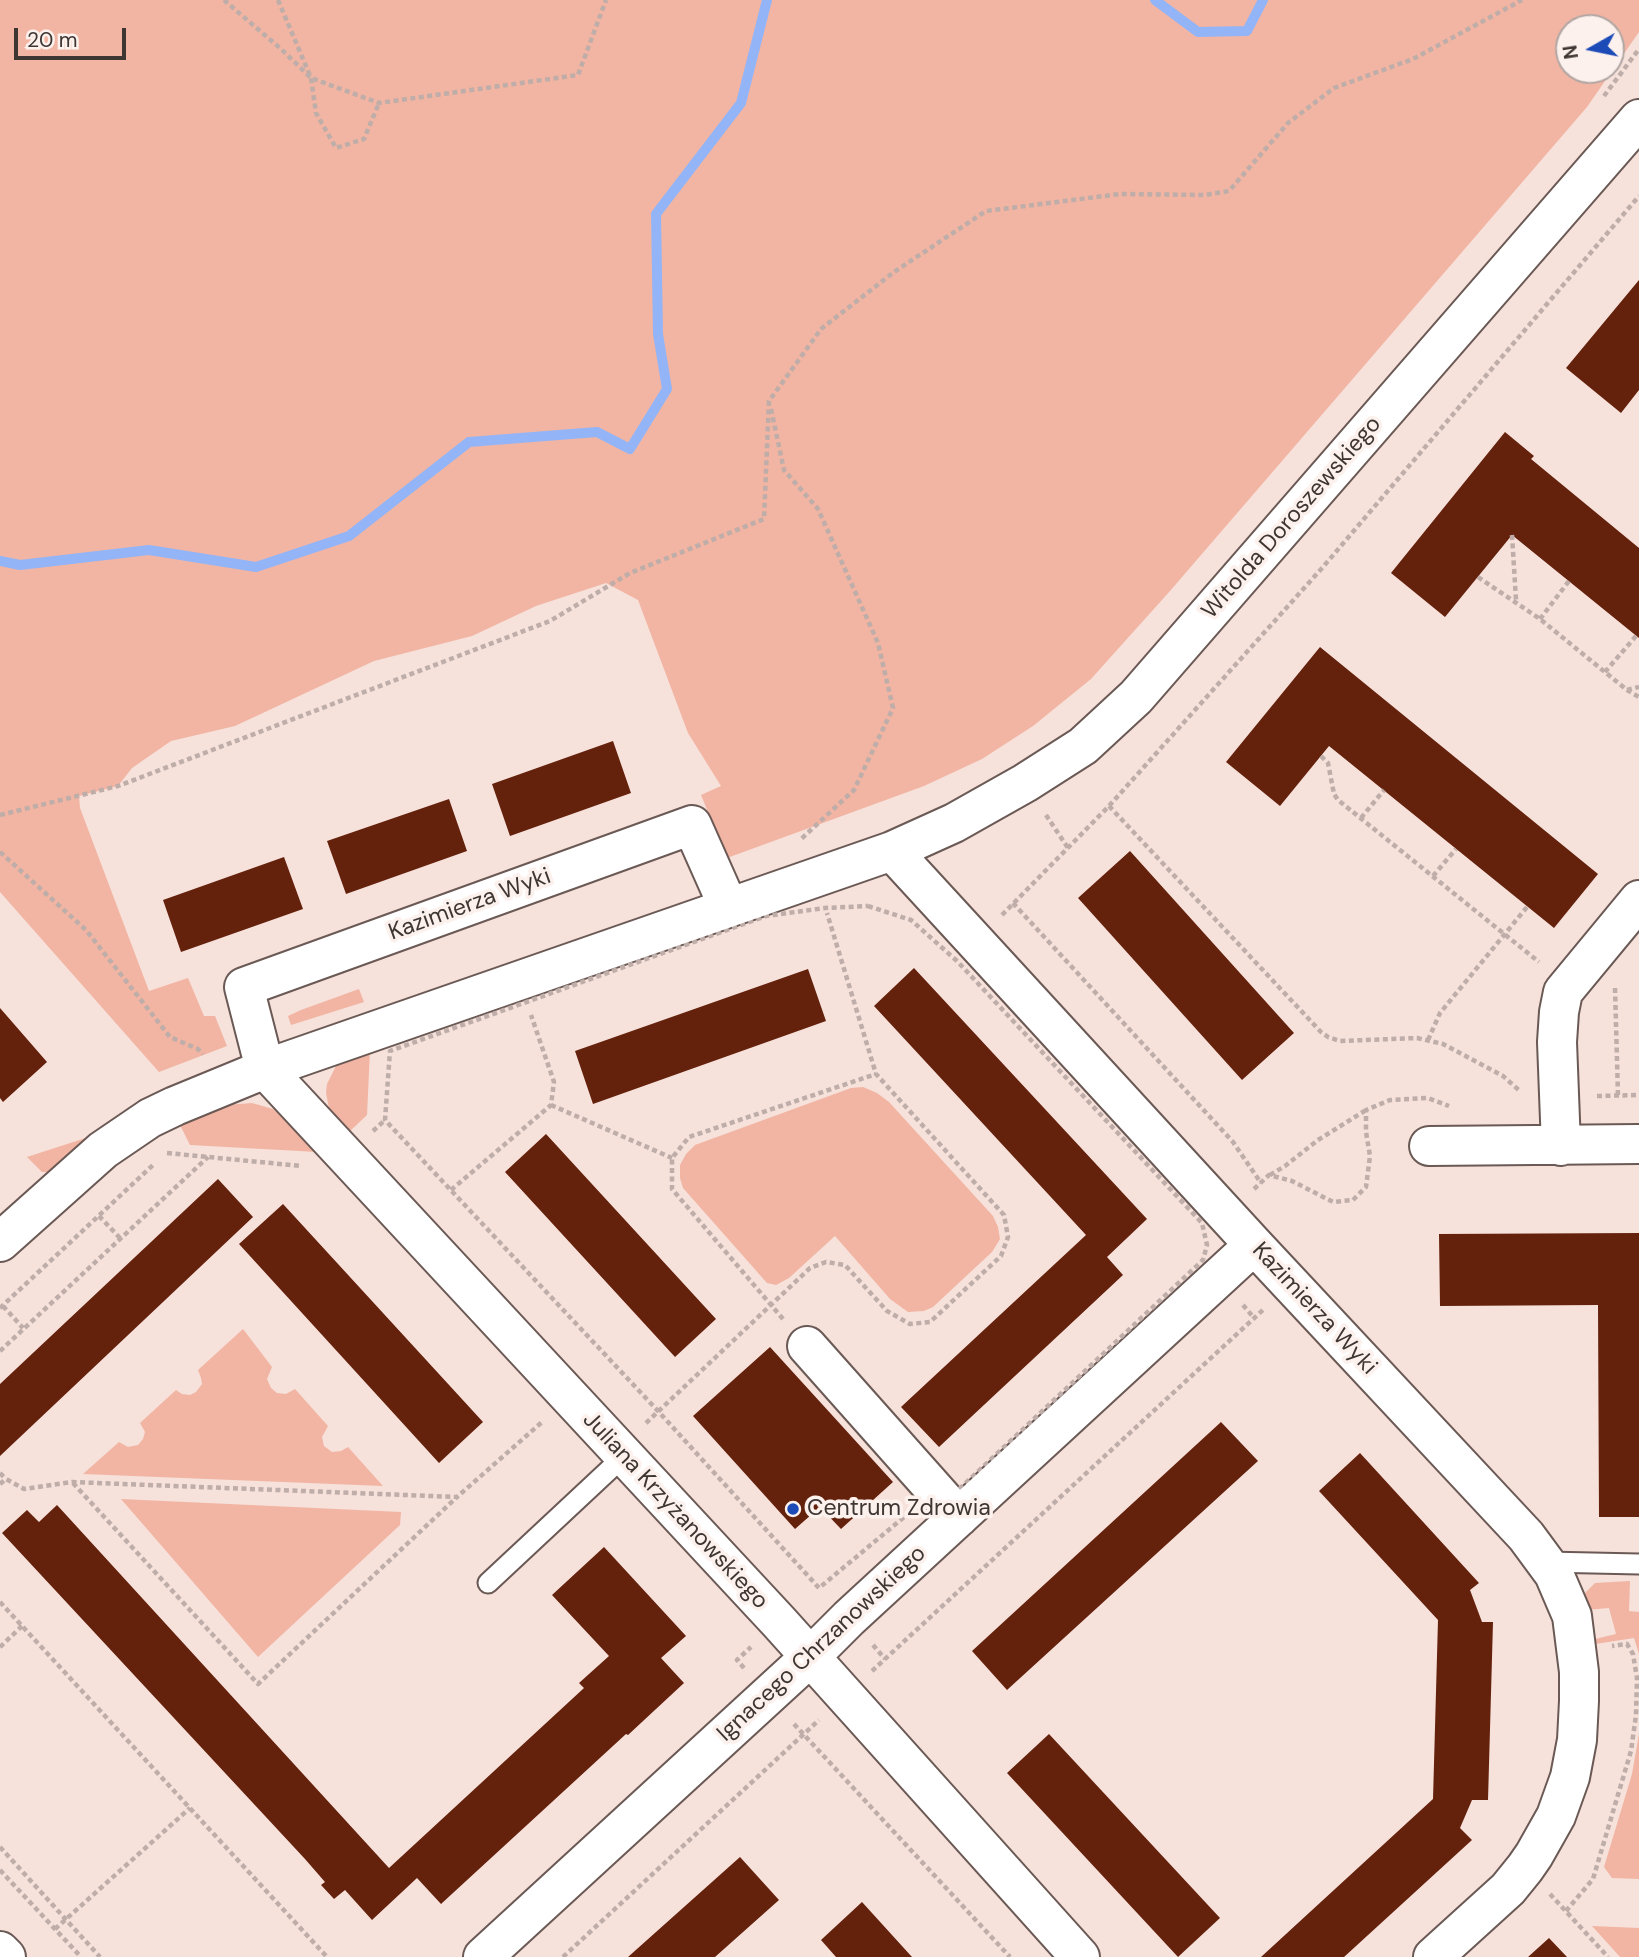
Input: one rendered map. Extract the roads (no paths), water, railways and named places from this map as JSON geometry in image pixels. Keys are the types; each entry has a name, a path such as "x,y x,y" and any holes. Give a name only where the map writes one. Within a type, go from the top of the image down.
{"street":[{"name":"Witolda Doroszewskiego","path":"892,851 954,823 1026,783 1083,746 1136,697 1639,119"},
{"name":"Kazimierza Wyki","path":"265,1069 244,987 692,825 729,906"},
{"path":"0,1242 103,1150 150,1118 265,1069 892,851"},
{"name":"Kazimierza Wyki","path":"892,851 975,942 1214,1219 1254,1245 1526,1535 1554,1574 1572,1616 1579,1672 1577,1741 1570,1777 1556,1816 1525,1868 1508,1889 1433,1957"},
{"path":"1561,1146 1557,1042 1563,992 1639,900"},
{"name":"Juliana Krzyżanowskiego","path":"265,1069 846,1695 1080,1957"},
{"path":"1429,1146 1639,1144"},
{"name":"Ignacego Chrzanowskiego","path":"482,1957 810,1657 951,1508 1254,1245"},
{"path":"807,1346 951,1508"},
{"path":"0,1951 6,1957"}],"lane":[{"path":"488,1583 621,1452"},
{"path":"1546,1562 1639,1564"}],"waterway":[{"path":"0,561 20,565 149,550 256,567 349,536 469,442 597,432 630,449 667,389 658,334 656,214 741,103 767,0"},
{"path":"1155,0 1198,32 1247,31 1263,0"}],"place":[{"name":"Centrum Zdrowia","path":"793,1509"}]}
